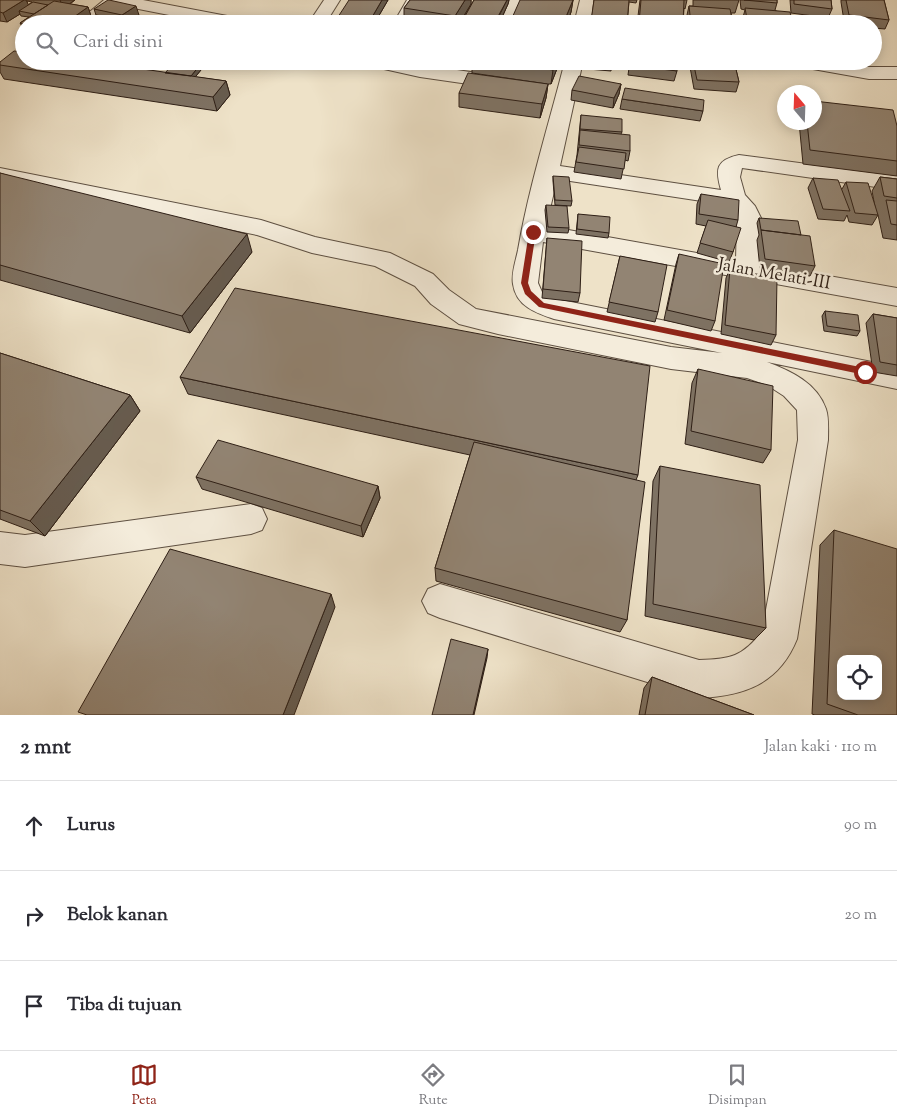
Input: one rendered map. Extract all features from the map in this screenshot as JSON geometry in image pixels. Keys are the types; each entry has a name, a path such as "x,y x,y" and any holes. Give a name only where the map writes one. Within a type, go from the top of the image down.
{"street":[{"path":"96,15 116,0 173,10 223,10 230,15"},
{"path":"322,15 332,0"},
{"path":"406,15 415,0"},
{"path":"512,15 516,0"},
{"path":"585,15 588,0"},
{"path":"472,70 517,86"},
{"path":"572,70 533,232 525,283 528,292 542,305 897,378"},
{"path":"856,70 897,73"},
{"path":"748,270 749,213 736,199 728,169 730,165 739,161 897,183"},
{"path":"547,171 704,196 736,199"},
{"path":"0,175 261,228 312,245 381,259 424,280 440,297 468,316 528,331 671,358 748,367 777,376 806,399 812,410 813,440 779,640 767,657 749,671 723,678 699,679 440,601"},
{"name":"Jalan Melati-III","path":"533,232 897,297"},
{"path":"0,548 25,551 252,519"}],"building":[{"path":"0,0 24,0 3,13 0,12"},
{"path":"108,0 136,6 122,15 94,9"},
{"path":"349,0 382,0 373,15 339,15"},
{"path":"410,0 465,0 456,15 404,8"},
{"path":"474,0 507,0 499,15 466,15"},
{"path":"520,0 573,0 567,15 513,15"},
{"path":"594,0 629,0 628,15 592,15"},
{"path":"641,0 684,0 683,15 640,15"},
{"path":"744,0 777,0 777,3"},
{"path":"794,0 831,0 832,9 794,4"},
{"path":"846,0 884,0 889,20 882,19 882,15 849,15"},
{"path":"54,1 88,7 77,15 32,15"},
{"path":"33,2 48,5 34,14 19,11"},
{"path":"689,6 730,9 731,15 690,15"},
{"path":"745,8 790,12 791,15 746,15"},
{"path":"15,51 15,67 0,65 0,62"},
{"path":"33,70 150,70 226,81 213,97"},
{"path":"168,70 196,70 191,76 165,73"},
{"path":"695,70 736,70 739,82 697,80"},
{"path":"468,73 548,84 542,104 459,93"},
{"path":"579,76 621,84 614,98 572,90"},
{"path":"625,88 704,100 703,111 622,99"},
{"path":"822,102 893,110 897,126 897,161 810,150 808,130 822,130"},
{"path":"581,115 622,119 622,132 580,129"},
{"path":"580,130 630,135 630,151 579,145"},
{"path":"579,147 626,153 624,169 576,162"},
{"path":"0,173 247,234 182,316 0,265"},
{"path":"553,176 569,177 572,201 555,200"},
{"path":"880,177 897,179 897,198 884,196"},
{"path":"813,178 838,180 850,211 823,209"},
{"path":"846,182 868,183 878,215 855,213"},
{"path":"701,194 739,200 738,220 699,214"},
{"path":"886,200 897,201 897,225 891,224"},
{"path":"546,205 567,206 569,228 548,227"},
{"path":"578,214 610,217 609,233 577,229"},
{"path":"759,218 798,221 801,235 761,230"},
{"path":"708,220 741,228 733,252 700,243"},
{"path":"761,230 810,236 815,266 765,259"},
{"path":"547,238 582,241 580,293 543,289"},
{"path":"679,254 724,264 715,321 667,310"},
{"path":"620,256 667,265 658,312 609,302"},
{"path":"730,269 777,278 776,335 725,325"},
{"path":"235,288 650,366 638,475 180,377"},
{"path":"825,311 858,315 860,331 827,326"},
{"path":"873,314 897,318 897,365 880,362"},
{"path":"0,353 130,395 30,521 0,510"},
{"path":"698,369 773,386 771,450 691,431"},
{"path":"218,440 378,486 361,526 196,477"},
{"path":"474,442 645,482 627,620 435,568"},
{"path":"660,466 760,485 766,628 653,604"},
{"path":"834,530 897,549 897,715 858,715 827,704"},
{"path":"170,549 331,594 283,715 87,715 78,712"},
{"path":"451,639 488,649 473,715 432,715"},
{"path":"652,677 754,715 645,715"}],"route":[{"path":"533,232 525,283 533,299 542,305 865,372"}]}
